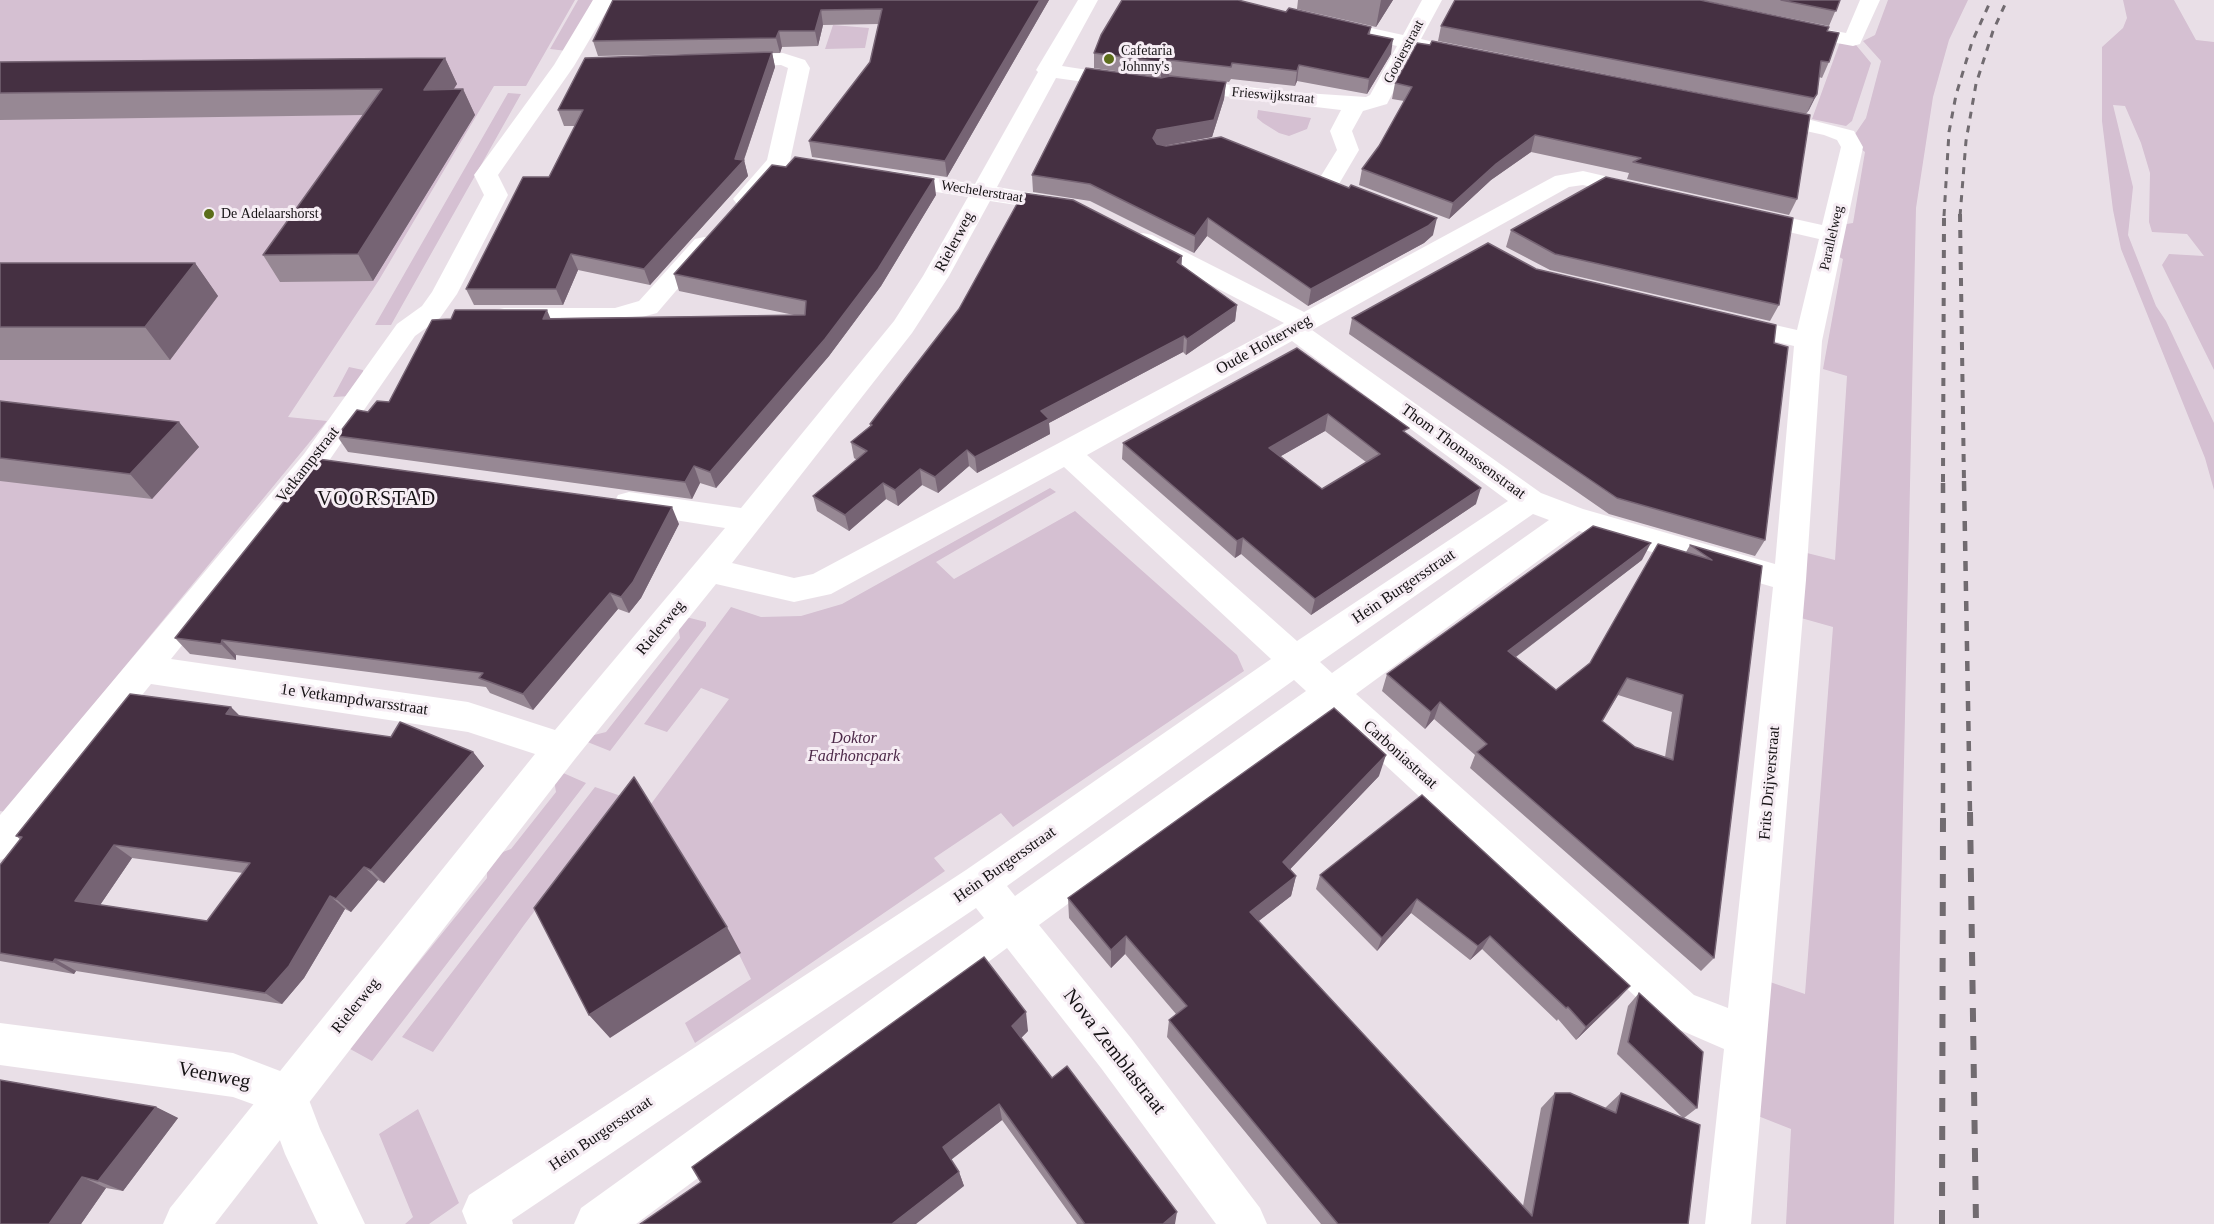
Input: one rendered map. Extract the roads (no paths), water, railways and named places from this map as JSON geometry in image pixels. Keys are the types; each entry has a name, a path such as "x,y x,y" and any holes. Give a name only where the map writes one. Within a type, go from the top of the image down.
{"street":[{"name":"Vetkampstraat","path":"0,843 314,461 406,330 455,315 444,294 496,195 486,175 575,65 603,0"},
{"name":"Rielerweg","path":"186,1224 286,1094 562,748 709,570 903,327 936,276 1047,70 1088,0"},
{"name":"Gooierstraat","path":"1355,105 1379,99 1432,0"},
{"path":"1779,26 1853,40 1870,0"},
{"path":"1304,19 1477,57"},
{"path":"455,315 616,316 648,307 724,221 789,163 798,64 783,59 702,62"},
{"name":"Frieswijkstraat","path":"1047,70 1156,85 1168,84 1355,105"},
{"path":"1328,184 1348,150 1341,131 1355,105"},
{"name":"Parallelweg","path":"1740,111 1820,126 1846,136 1852,147 1808,341"},
{"name":"Wechelerstraat","path":"868,174 1080,208 1090,214"},
{"name":"Oude Holterweg","path":"709,570 794,590 820,585 1067,453 1563,181 1583,178 1663,196"},
{"path":"1731,212 1833,235"},
{"path":"1433,224 1464,236 1493,252"},
{"path":"1123,230 1299,326"},
{"path":"1703,316 1808,341"},
{"name":"Thom Thomassenstraat","path":"1299,326 1530,501 1574,518 1790,580"},
{"name":"Frits Drijverstraat","path":"1728,1224 1790,580 1808,341"},
{"name":"Carboniastraat","path":"1067,453 1679,1009 1746,1037"},
{"path":"314,461 348,465"},
{"path":"606,500 748,520"},
{"name":"Hein Burgersstraat","path":"490,1224 485,1211 980,883 1296,660 1530,501"},
{"path":"597,1224 1011,922 1574,518"},
{"name":"1e Vetkampdwarsstraat","path":"141,669 468,717 562,748"},
{"name":"Nova Zemblastraat","path":"980,883 1116,1053 1244,1224"},
{"name":"Veenweg","path":"0,1044 232,1075 286,1094"},
{"path":"286,1094 302,1138 342,1224"}],"railway":[{"path":"1944,216 1949,132 1956,95 1972,42 1991,0"},
{"path":"1960,216 1966,141 1976,84 1993,31 2007,0"},
{"path":"1943,482 1944,214"},
{"path":"1960,216 1964,482"},
{"path":"1964,481 1970,813"},
{"path":"1943,482 1943,812"},
{"path":"1942,1224 1943,812"},
{"path":"1970,812 1976,1224"}],"place":[{"name":"Cafetaria Johnny's","path":"1109,59"},
{"name":"De Adelaarshorst","path":"209,214"}],"district":[{"name":"VOORSTAD","path":"377,500"}],"park label":[{"name":"Doktor Fadrhoncpark","path":"854,748"}]}
